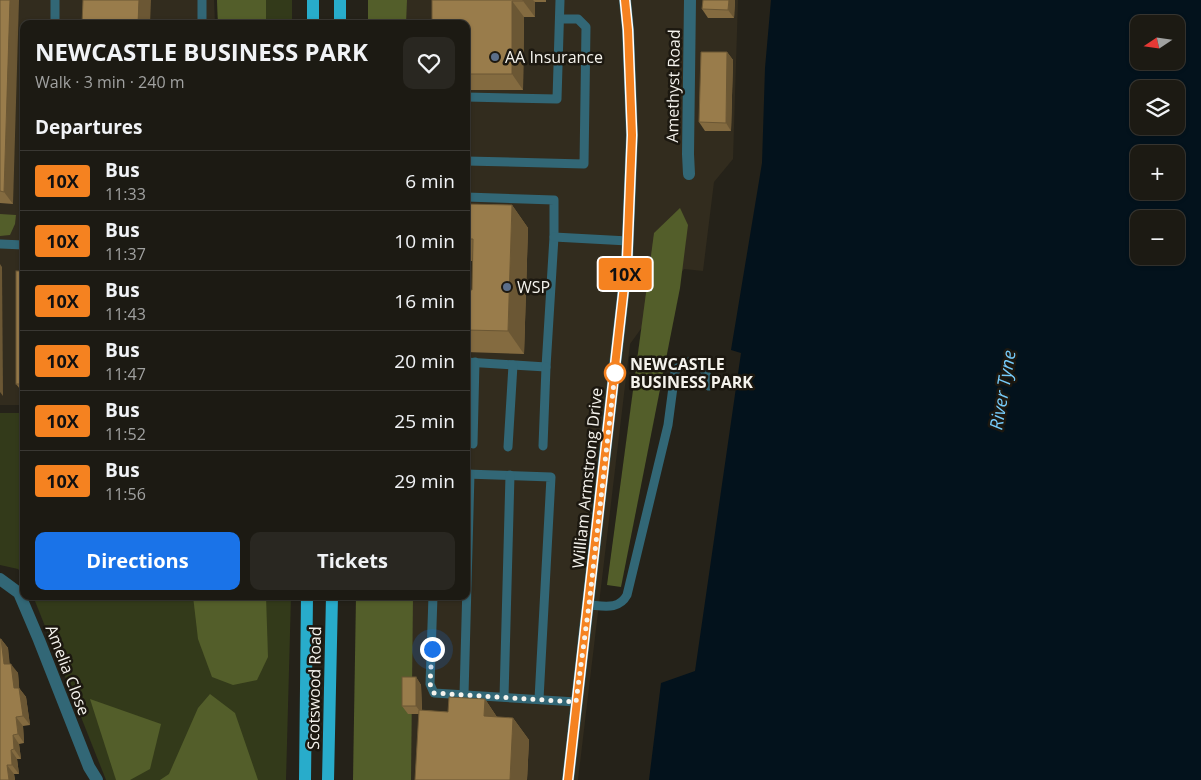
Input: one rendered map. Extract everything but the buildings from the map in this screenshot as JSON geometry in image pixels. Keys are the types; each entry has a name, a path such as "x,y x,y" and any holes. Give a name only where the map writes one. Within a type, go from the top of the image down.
{"main road":[{"path":"313,0 313,20"},
{"path":"340,0 340,20"},
{"name":"Scotswood Road","path":"305,780 307,600"},
{"name":"Scotswood Road","path":"328,780 332,600"}],"street":[{"name":"William Armstrong Drive","path":"568,780 589,605 628,241 632,135 625,0"},
{"name":"Amethyst Road","path":"689,174 690,0"},
{"name":"Amelia Close","path":"0,579 20,595"},
{"name":"Amelia Close","path":"22,600 89,767 97,780"}],"lane":[{"path":"55,0 55,20"},
{"path":"202,0 202,20"},
{"path":"470,97 557,99 560,0"},
{"path":"470,162 584,164 586,27 578,19 560,19"},
{"path":"470,197 554,200 554,237 543,446"},
{"path":"554,237 628,241"},
{"path":"0,244 20,244"},
{"path":"472,444 471,362 546,367"},
{"path":"589,605 618,605 624,601 627,595 668,425 675,372 682,363 696,362 704,368 709,386"},
{"path":"508,447 513,364"},
{"path":"470,474 551,477 539,699"},
{"path":"504,697 510,475"},
{"path":"433,600 430,684 434,693 576,702"},
{"path":"464,695 466,600"}],"shaded area":[{"path":"0,0 214,0 215,20 20,20 20,405 0,405"},
{"path":"401,0 738,0 733,159 714,182 703,271 684,269 630,344 578,780 400,780 400,600 470,600 470,20 401,20"}],"green space":[{"path":"217,0 292,0 292,20 218,20"},
{"path":"217,0 266,0 266,20 218,20"},
{"path":"368,0 407,0 406,20 368,20"},
{"path":"680,208 688,225 680,288 621,587 607,585 654,233"},
{"path":"0,214 16,215 15,224 10,235 0,236"},
{"path":"0,413 20,413 20,571 18,569 0,565"},
{"path":"35,600 291,600 286,780 106,780"},
{"path":"193,600 266,600 268,657 257,680 233,685 212,677 198,639"},
{"path":"356,600 413,600 411,780 353,780"},
{"path":"210,694 235,713 258,780 160,780 169,774 198,708"},
{"path":"90,699 161,724 150,769 130,780 116,780"}],"water":[{"name":"River Tyne","path":"771,0 1201,0 1201,780 649,780 661,683 695,671 741,353 731,350 762,163 765,68"}],"bus line":[{"name":"10X","path":"568,780 627,260 632,135 625,0"}],"place":[{"name":"AA Insurance","path":"495,57"},
{"name":"WSP","path":"507,287"},
{"name":"NEWCASTLE BUSINESS PARK","path":"615,373"}],"route":[{"path":"432,649 430,684 434,693 576,702 615,373"}]}
